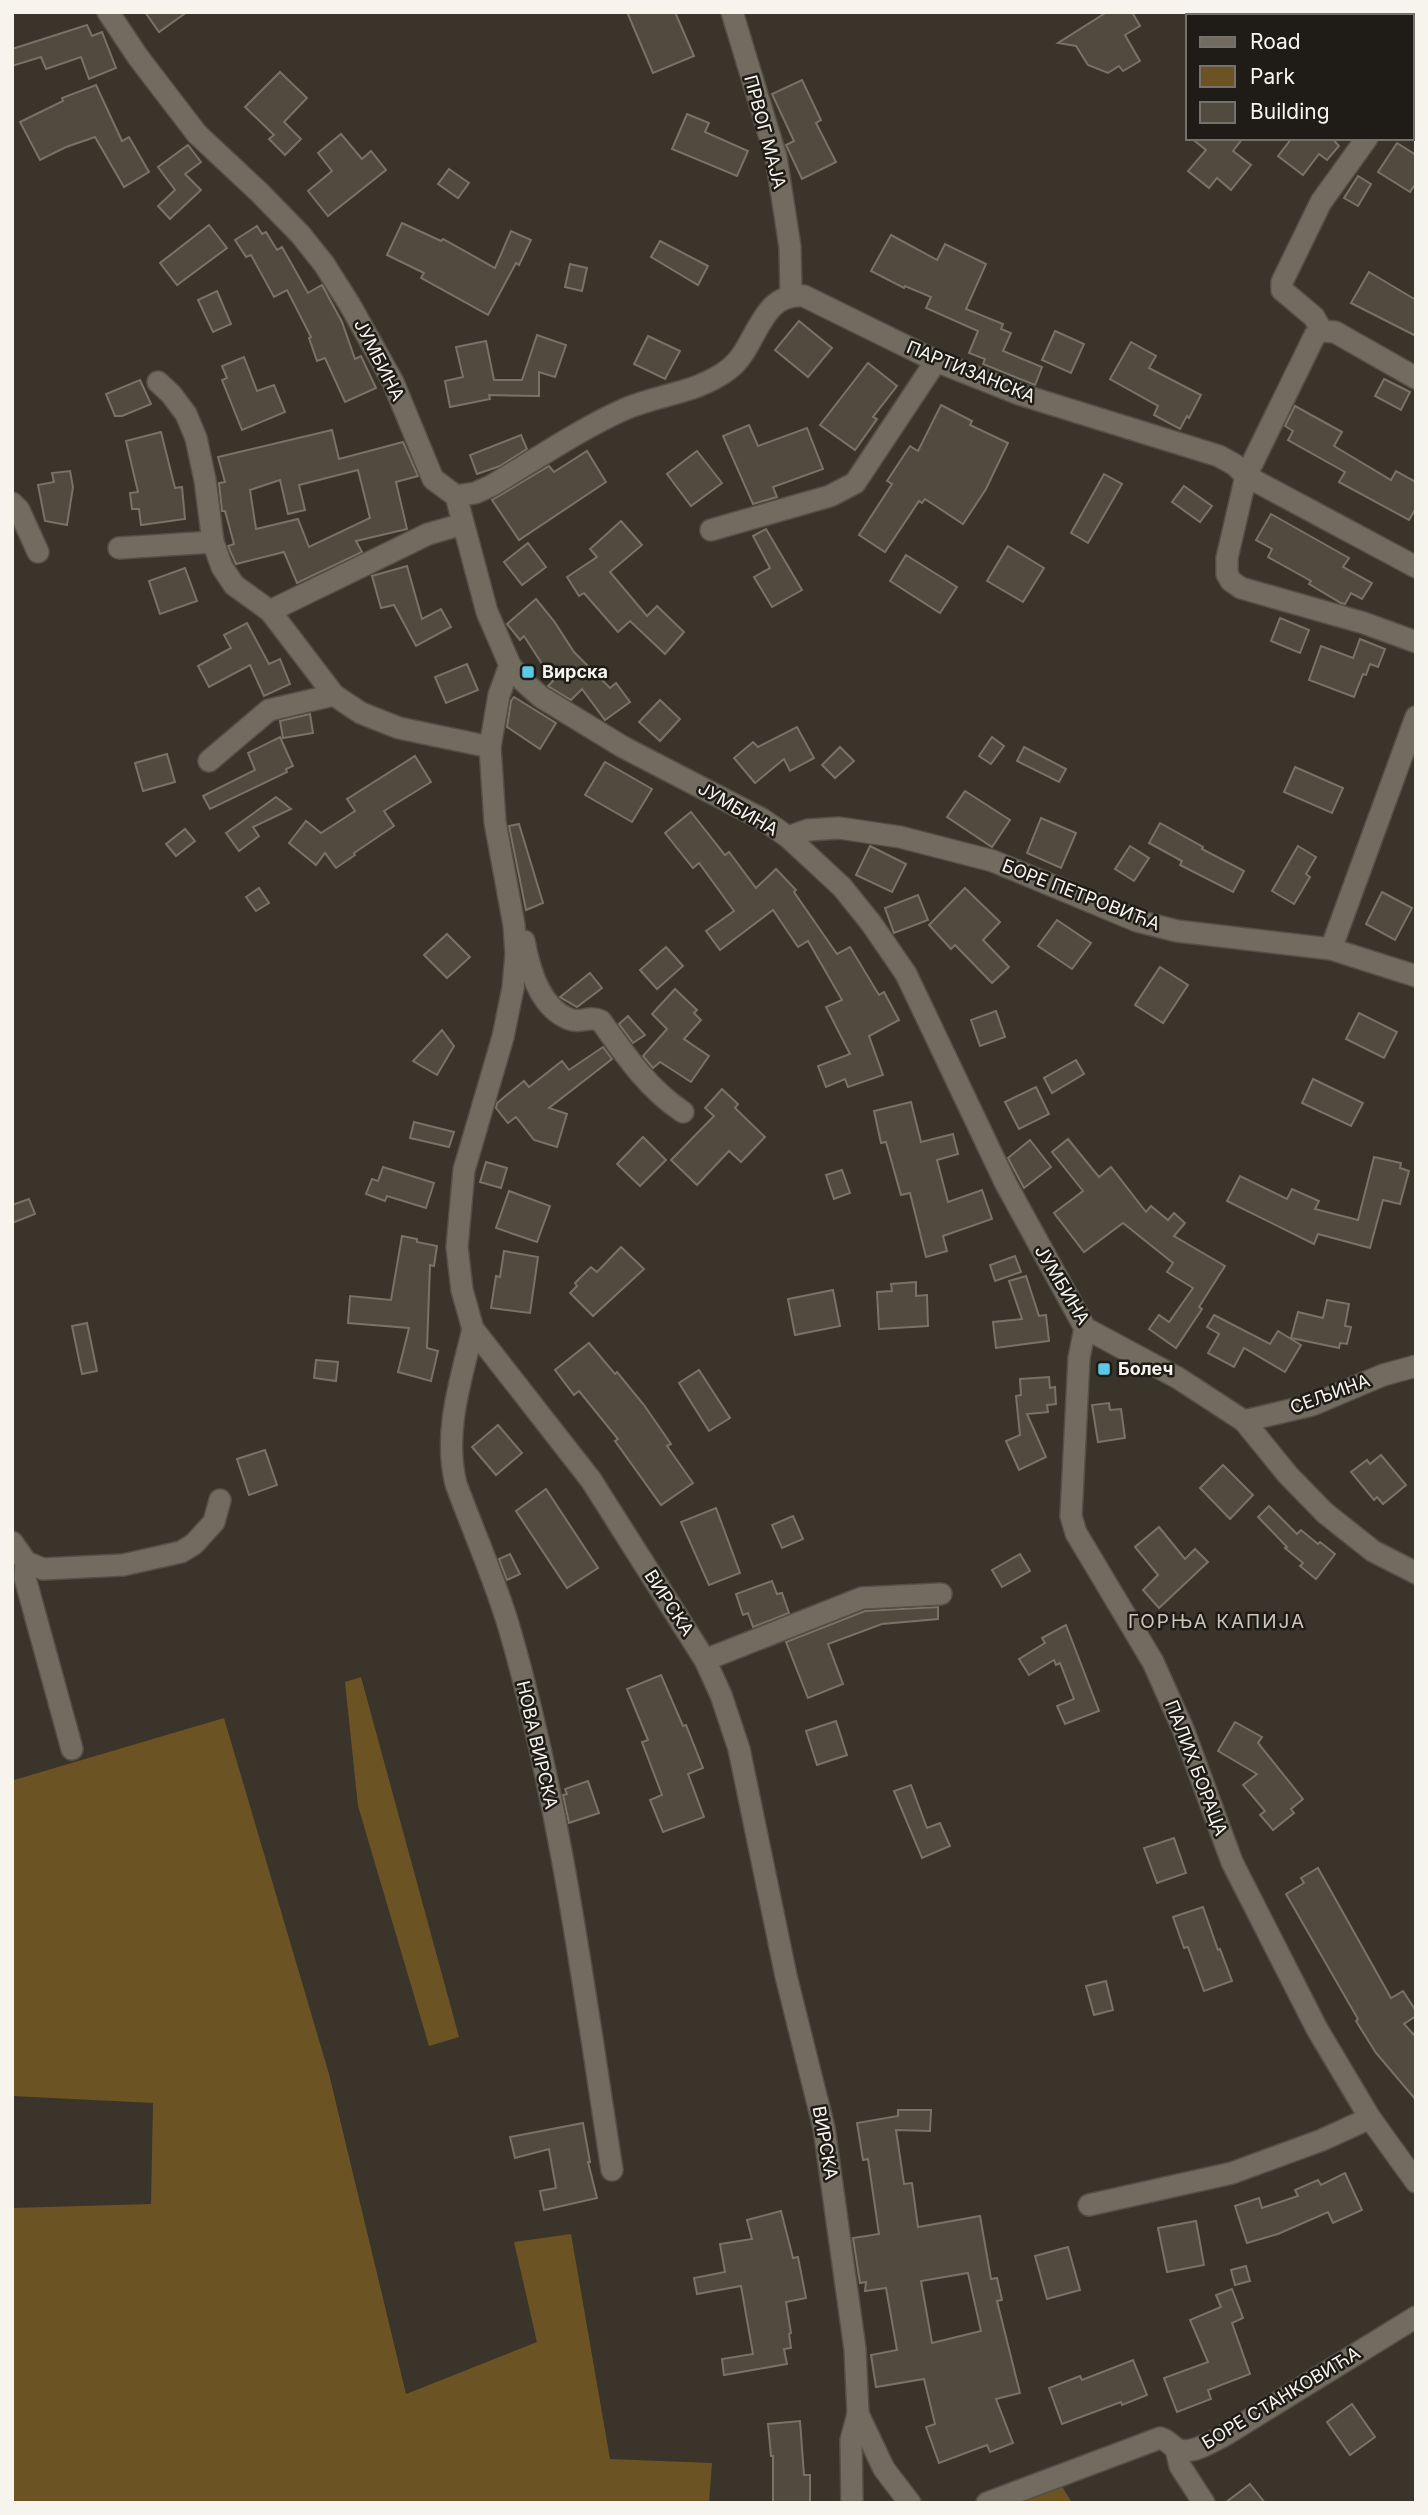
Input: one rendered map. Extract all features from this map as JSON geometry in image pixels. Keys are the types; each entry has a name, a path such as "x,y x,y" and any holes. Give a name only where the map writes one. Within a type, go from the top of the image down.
{"street":[{"name":"ЈУМБИНА","path":"108,12 138,57 197,134 300,234 324,264 355,313 388,373 433,479 456,496 487,612 510,665 523,681 541,697 624,747 762,819 788,837 842,887 906,974 1006,1184 1085,1328 1178,1378 1244,1421 1288,1475 1325,1513 1373,1551 1416,1573"},
{"name":"ПРВОГ МАЈА","path":"732,12 776,157 790,247 791,295"},
{"path":"1322,331 1314,317 1282,290 1282,282 1321,202 1366,140"},
{"path":"456,496 475,494 491,486 602,419 631,406 696,388 727,371 739,361 766,315 778,302 791,295"},
{"name":"ПАРТИЗАНСКА","path":"791,295 804,296 936,361 1018,394 1219,456 1235,465 1246,476 1416,567"},
{"path":"1416,378 1335,332 1322,331 1311,341 1246,476 1227,558 1227,574 1231,581 1241,588 1364,623 1416,642"},
{"path":"711,530 830,496 855,483 936,361"},
{"path":"158,382 186,414 196,438 205,480 213,542 222,567 234,585 270,611 334,695 361,713 399,728 489,747"},
{"path":"12,503 19,510 38,552"},
{"path":"270,611 428,534 463,524"},
{"path":"119,548 213,542"},
{"name":"ВИРСКА","path":"510,665 499,695 489,747 495,822 514,925 516,954 513,988 503,1037 464,1170 457,1247 461,1279 473,1329 590,1480 705,1660 721,1695 739,1749 786,1976 824,2128 855,2349 858,2414 851,2440 852,2503"},
{"path":"209,761 269,710 334,695"},
{"path":"1331,949 1416,716"},
{"name":"БОРЕ ПЕТРОВИЋА","path":"788,837 808,831 839,828 900,836 993,861 1137,921 1177,931 1331,949 1416,976"},
{"path":"514,925 523,936 533,979 545,999 568,1019 578,1021 590,1018 601,1021 641,1076 683,1112"},
{"name":"ПАЛИХ БОРАЦА","path":"1085,1328 1079,1358 1071,1516 1076,1533 1153,1662 1187,1740 1232,1862 1317,2029 1370,2118 1416,2182"},
{"name":"НОВА ВИРСКА","path":"473,1329 455,1405 451,1465 510,1631 535,1733 566,1879 612,2170"},
{"name":"СЕЉИНА","path":"1244,1421 1312,1405 1383,1375 1416,1366"},
{"path":"12,1542 26,1562 43,1569 123,1565 181,1552 194,1544 214,1522 220,1500"},
{"path":"26,1562 25,1578 72,1749"},
{"path":"705,1660 862,1598 941,1594"},
{"path":"1089,2205 1232,2173 1322,2140 1370,2118"},
{"name":"БОРЕ СТАНКОВИЋА","path":"987,2503 1160,2438 1167,2440 1176,2449 1192,2450 1225,2435 1416,2317"},
{"path":"858,2414 884,2469 910,2503"},
{"path":"1176,2449 1180,2466 1204,2503"}],"green space":[{"path":"361,1677 459,2037 429,2046 358,1806 345,1682"},
{"path":"224,1718 329,2074 406,2394 537,2342 514,2242 571,2234 610,2459 712,2463 709,2503 12,2503 12,2208 151,2204 153,2103 12,2096 12,1777 14,1780"},
{"path":"1060,2483 1072,2503 1005,2503"}],"building":[{"path":"145,12 187,12 159,32"},
{"path":"627,12 675,12 694,56 653,73"},
{"path":"1107,12 1132,12 1140,26 1125,35 1140,61 1123,71 1119,66 1108,73 1088,65 1076,46 1058,43"},
{"path":"87,25 92,36 102,32 116,68 89,79 81,57 46,69 41,57 12,66 12,49"},
{"path":"280,72 307,98 284,122 301,139 285,155 269,139 274,135 245,107"},
{"path":"802,80 821,120 816,123 836,162 802,179 786,145 794,141 772,94"},
{"path":"96,85 122,141 129,137 149,172 124,187 95,137 40,160 20,122 63,101 62,98"},
{"path":"687,114 709,123 705,132 748,151 737,176 672,149"},
{"path":"341,134 362,159 371,151 386,170 328,216 308,191 332,171 318,153"},
{"path":"1194,140 1241,140 1233,151 1251,165 1231,190 1217,178 1209,188 1188,171 1206,150"},
{"path":"1290,140 1334,140 1339,146 1327,160 1319,154 1303,175 1278,156"},
{"path":"1397,143 1416,155 1416,183 1410,192 1378,172"},
{"path":"188,145 201,162 185,174 201,190 170,219 158,206 175,190 158,167"},
{"path":"449,169 469,183 458,198 438,184"},
{"path":"1358,176 1371,184 1358,206 1344,198"},
{"path":"402,223 441,241 443,239 495,268 511,231 531,240 488,315 421,278 424,273 387,255"},
{"path":"209,225 227,248 177,285 160,263"},
{"path":"257,226 262,234 266,232 277,250 282,247 308,293 322,285 342,322 355,359 361,356 376,388 345,402 325,358 317,361 309,338 311,337 287,290 274,297 251,255 246,257 235,240"},
{"path":"891,235 937,260 945,244 986,264 966,309 1003,324 1001,329 1011,333 1003,351 1042,367 1035,385 983,364 985,359 969,353 978,331 926,308 931,297 905,286 904,288 871,271"},
{"path":"660,241 708,266 698,285 651,257"},
{"path":"570,264 587,268 582,291 565,287"},
{"path":"1369,272 1416,300 1416,336 1351,303"},
{"path":"217,291 231,324 213,332 198,300"},
{"path":"799,321 832,348 808,377 775,350"},
{"path":"1055,331 1084,344 1071,373 1042,360"},
{"path":"537,335 566,345 555,377 539,372 539,396 489,395 490,399 450,407 445,381 463,377 456,347 486,341 494,380 522,380"},
{"path":"648,336 680,351 665,379 634,364"},
{"path":"1131,342 1156,356 1149,368 1201,395 1180,429 1154,415 1158,406 1110,379"},
{"path":"244,357 257,391 274,385 285,412 242,430 222,380 227,378 222,366"},
{"path":"868,363 897,386 873,417 877,419 855,450 820,425"},
{"path":"1384,379 1410,392 1401,410 1375,396"},
{"path":"140,380 151,404 122,416 115,416 106,394"},
{"path":"941,405 972,421 970,425 1008,443 986,489 963,524 925,499 922,503 919,501 885,552 859,535 892,484 887,481 910,446 918,451"},
{"path":"1295,406 1342,432 1334,446 1391,480 1396,471 1416,482 1416,508 1409,520 1339,482 1345,472 1288,440 1293,431 1285,426"},
{"path":"749,425 758,446 807,428 823,469 773,487 777,497 753,504 723,436"},
{"path":"332,430 339,459 403,442 418,476 396,482 407,529 356,541 362,552 297,583 284,552 236,564 228,546 234,544 225,511 222,511 219,483 225,482 218,457","holes":["358,470 370,518 309,547 298,519 256,529 250,490 280,480 288,514 305,510 299,485"]},
{"path":"161,432 175,488 182,487 185,519 141,525 139,509 132,509 130,493 138,492 126,441"},
{"path":"521,435 527,449 500,466 477,474 470,455"},
{"path":"587,451 606,482 519,540 492,500 549,466 554,472"},
{"path":"697,451 722,483 691,506 667,474"},
{"path":"70,471 73,487 67,525 45,521 38,485 54,482 52,473"},
{"path":"1104,474 1122,484 1088,543 1071,533"},
{"path":"1184,486 1212,506 1200,522 1172,502"},
{"path":"1271,514 1349,558 1343,567 1372,583 1362,599 1351,593 1345,604 1341,603 1309,584 1311,581 1268,557 1272,549 1256,540"},
{"path":"621,521 642,545 610,572 647,616 657,606 684,632 665,654 630,621 618,632 584,593 579,596 567,577 597,557 590,549"},
{"path":"766,529 802,590 772,607 754,577 770,568 753,536"},
{"path":"528,543 546,567 522,585 504,562"},
{"path":"1008,546 1044,568 1023,602 987,581"},
{"path":"906,555 957,587 940,613 890,581"},
{"path":"407,566 422,619 441,609 451,627 416,646 394,605 381,608 372,576"},
{"path":"185,568 197,601 160,614 149,581"},
{"path":"536,599 574,652 610,688 616,683 630,702 605,720 582,689 571,700 548,686 553,681 524,636 520,640 507,624"},
{"path":"1280,618 1309,630 1300,653 1271,641"},
{"path":"247,623 269,664 280,659 290,684 264,696 250,665 209,687 198,666 231,648 224,635"},
{"path":"1360,639 1385,649 1378,667 1370,664 1366,675 1363,674 1354,697 1309,680 1321,646 1353,658"},
{"path":"467,664 478,690 446,703 435,677"},
{"path":"514,697 556,723 540,749 507,727"},
{"path":"660,700 680,719 660,741 639,722"},
{"path":"310,714 313,733 283,738 280,721"},
{"path":"797,727 814,758 790,771 784,759 755,783 734,758 753,742 758,747"},
{"path":"280,737 293,766 286,769 287,772 210,809 203,796 255,770 248,753"},
{"path":"992,737 1004,746 991,764 979,756"},
{"path":"840,747 854,761 835,778 822,765"},
{"path":"1024,747 1066,769 1059,782 1017,761"},
{"path":"167,754 175,782 143,791 135,763"},
{"path":"415,756 431,782 384,811 394,826 354,853 355,855 336,868 325,853 316,865 289,843 306,821 321,833 355,811 347,799"},
{"path":"605,762 652,789 632,822 585,795"},
{"path":"1295,767 1343,788 1332,813 1284,792"},
{"path":"965,791 1010,820 992,847 947,817"},
{"path":"276,797 291,809 253,827 259,836 239,851 226,833"},
{"path":"691,812 725,855 729,852 756,888 776,869 796,890 794,892 837,954 850,947 879,995 884,992 899,1020 869,1036 883,1075 848,1087 845,1079 826,1087 818,1066 850,1054 826,1007 842,1000 808,941 798,947 773,910 720,950 706,931 734,911 699,863 693,868 665,833"},
{"path":"1041,818 1076,833 1061,868 1027,853"},
{"path":"1160,823 1244,871 1233,892 1180,865 1182,861 1149,843"},
{"path":"519,824 543,903 526,910 509,826"},
{"path":"185,829 195,841 176,856 166,844"},
{"path":"870,846 906,864 892,892 856,875"},
{"path":"1130,846 1149,858 1134,881 1115,869"},
{"path":"1298,846 1316,857 1306,874 1310,877 1294,904 1272,891"},
{"path":"259,888 269,903 256,911 246,897"},
{"path":"965,888 1000,922 983,940 1009,967 992,983 955,945 951,949 929,925"},
{"path":"1382,892 1412,908 1395,940 1366,924"},
{"path":"918,895 928,920 894,933 885,908"},
{"path":"1057,920 1091,943 1072,969 1038,946"},
{"path":"447,934 470,957 447,978 424,955"},
{"path":"666,947 683,966 657,989 640,970"},
{"path":"1160,967 1188,985 1163,1023 1135,1005"},
{"path":"590,973 602,988 577,1007 560,997"},
{"path":"675,989 697,1010 694,1013 701,1020 684,1039 709,1056 691,1082 660,1062 653,1068 643,1056 667,1029 652,1014"},
{"path":"996,1011 1005,1037 980,1046 971,1020"},
{"path":"1359,1013 1397,1032 1384,1058 1346,1039"},
{"path":"628,1016 645,1035 633,1043 619,1024"},
{"path":"442,1030 454,1046 437,1075 413,1061"},
{"path":"603,1047 612,1059 549,1108 567,1114 557,1147 534,1140 516,1117 508,1123 496,1108 497,1103 524,1081 529,1087 562,1061 569,1070"},
{"path":"1076,1060 1084,1074 1052,1093 1044,1078"},
{"path":"1313,1079 1363,1103 1351,1126 1302,1103"},
{"path":"1036,1087 1049,1114 1019,1129 1005,1102"},
{"path":"722,1089 738,1104 735,1108 765,1137 741,1162 729,1151 697,1185 671,1160 714,1116 705,1108"},
{"path":"911,1102 921,1142 953,1134 958,1154 937,1160 948,1202 982,1190 992,1219 943,1236 947,1251 926,1257 910,1193 901,1195 886,1142 881,1143 874,1111"},
{"path":"414,1122 454,1132 449,1147 410,1138"},
{"path":"643,1137 666,1160 640,1186 617,1164"},
{"path":"1068,1139 1099,1177 1111,1167 1146,1212 1151,1206 1168,1220 1174,1213 1185,1223 1174,1236 1225,1266 1199,1307 1202,1309 1176,1348 1149,1329 1159,1315 1169,1322 1193,1288 1167,1272 1173,1263 1123,1223 1084,1252 1054,1213 1083,1191 1052,1152"},
{"path":"1030,1140 1051,1167 1024,1188 1008,1158"},
{"path":"1374,1157 1401,1163 1400,1168 1409,1171 1400,1204 1383,1200 1370,1248 1318,1234 1314,1244 1227,1201 1240,1176 1287,1199 1292,1189 1319,1201 1315,1209 1358,1220"},
{"path":"486,1162 507,1168 501,1188 480,1182"},
{"path":"383,1167 434,1183 426,1208 387,1196 385,1201 366,1194 372,1179 378,1181"},
{"path":"842,1170 850,1193 834,1199 826,1175"},
{"path":"509,1191 550,1206 537,1242 496,1228"},
{"path":"29,1199 35,1214 12,1223 12,1205"},
{"path":"402,1236 437,1246 434,1266 430,1265 427,1348 438,1351 431,1381 398,1372 409,1328 348,1323 350,1296 391,1300"},
{"path":"621,1247 644,1269 593,1316 570,1293 577,1286 575,1283 591,1267 597,1272"},
{"path":"504,1251 538,1257 530,1313 491,1308 496,1276 500,1277"},
{"path":"1015,1256 1021,1272 995,1281 990,1265"},
{"path":"1026,1276 1039,1316 1046,1315 1049,1341 996,1348 993,1322 1022,1319 1009,1281"},
{"path":"916,1282 916,1296 927,1295 928,1326 879,1329 877,1292 892,1291 891,1284"},
{"path":"833,1290 840,1326 795,1335 788,1299"},
{"path":"1327,1300 1349,1304 1345,1326 1351,1327 1347,1344 1340,1343 1339,1348 1291,1338 1298,1312 1323,1318"},
{"path":"1214,1315 1270,1344 1278,1331 1301,1345 1285,1372 1244,1348 1234,1367 1208,1353 1219,1334 1207,1327"},
{"path":"87,1323 97,1371 82,1374 72,1326"},
{"path":"589,1343 644,1405 671,1444 667,1446 693,1483 661,1505 615,1441 618,1439 579,1391 574,1395 555,1370"},
{"path":"316,1360 338,1362 336,1381 314,1378"},
{"path":"699,1370 730,1418 709,1431 679,1383"},
{"path":"1049,1377 1050,1388 1055,1387 1056,1404 1047,1405 1048,1412 1027,1414 1046,1457 1019,1470 1006,1441 1020,1435 1016,1396 1021,1395 1020,1379"},
{"path":"1109,1403 1110,1410 1121,1409 1125,1438 1098,1442 1092,1405"},
{"path":"498,1425 522,1453 496,1475 472,1447"},
{"path":"265,1450 277,1485 249,1495 237,1459"},
{"path":"1381,1455 1406,1485 1383,1504 1377,1497 1374,1500 1351,1472 1367,1460 1370,1464"},
{"path":"1223,1465 1253,1495 1230,1519 1200,1488"},
{"path":"546,1489 598,1568 567,1588 516,1511"},
{"path":"1269,1506 1297,1534 1301,1530 1335,1554 1316,1579 1300,1566 1303,1563 1285,1548 1287,1547 1258,1517"},
{"path":"716,1508 740,1573 709,1585 681,1522"},
{"path":"793,1516 803,1539 782,1548 772,1525"},
{"path":"1159,1527 1185,1559 1195,1549 1208,1562 1159,1608 1143,1590 1158,1575 1135,1547"},
{"path":"510,1554 520,1574 507,1580 499,1559"},
{"path":"1020,1554 1030,1571 1002,1587 992,1570"},
{"path":"772,1581 777,1594 782,1593 789,1613 753,1627 748,1613 743,1615 736,1594"},
{"path":"938,1607 938,1619 882,1624 828,1644 843,1684 808,1698 786,1642 865,1611"},
{"path":"1066,1625 1099,1711 1065,1724 1057,1706 1074,1699 1060,1663 1056,1665 1054,1660 1029,1675 1019,1659 1045,1643 1042,1638"},
{"path":"661,1675 683,1726 686,1725 703,1768 688,1774 704,1817 663,1832 650,1800 662,1795 642,1742 648,1740 627,1689"},
{"path":"836,1721 847,1755 817,1765 806,1731"},
{"path":"1235,1722 1262,1737 1258,1743 1303,1799 1291,1809 1294,1813 1273,1830 1260,1815 1265,1811 1243,1785 1257,1774 1218,1751"},
{"path":"588,1781 599,1813 569,1823 563,1795 567,1794 565,1789"},
{"path":"911,1785 927,1828 940,1823 950,1846 922,1858 894,1791"},
{"path":"1174,1838 1186,1873 1157,1883 1144,1848"},
{"path":"1318,1868 1391,1998 1403,1991 1416,2011 1416,2016 1404,2024 1416,2037 1416,2100 1376,2053 1286,1894 1304,1883 1301,1878"},
{"path":"1203,1907 1232,1981 1204,1991 1188,1947 1184,1948 1173,1917"},
{"path":"1106,1981 1113,2010 1094,2015 1086,1986"},
{"path":"898,2110 931,2110 930,2131 896,2130 904,2184 912,2183 918,2227 980,2216 991,2279 997,2278 1002,2300 997,2301 1020,2393 996,2399 1013,2443 990,2452 987,2445 939,2463 926,2427 935,2424 924,2379 876,2387 871,2355 897,2350 886,2288 865,2291 866,2282 860,2283 853,2238 879,2234 868,2159 863,2160 857,2123 898,2116","holes":["968,2273 981,2331 932,2343 921,2281"]},
{"path":"583,2123 588,2162 597,2198 544,2210 540,2191 556,2188 549,2149 515,2158 510,2137"},
{"path":"1345,2173 1362,2210 1333,2223 1328,2212 1278,2234 1247,2243 1235,2206 1259,2198 1262,2208 1298,2196 1295,2190 1318,2180 1321,2185"},
{"path":"781,2211 793,2258 798,2257 806,2298 786,2302 791,2333 791,2348 784,2349 787,2364 724,2375 722,2359 753,2354 741,2286 697,2294 694,2278 725,2272 720,2244 752,2239 747,2220"},
{"path":"1196,2221 1204,2265 1167,2272 1158,2228"},
{"path":"1068,2247 1080,2290 1047,2299 1035,2256"},
{"path":"1246,2266 1250,2281 1235,2285 1231,2270"},
{"path":"1232,2289 1243,2318 1232,2323 1250,2374 1208,2390 1211,2399 1177,2412 1164,2378 1208,2362 1190,2320 1221,2307 1216,2295"},
{"path":"1133,2360 1147,2395 1062,2424 1049,2388 1080,2376 1082,2380"},
{"path":"1352,2404 1375,2437 1350,2455 1327,2422"},
{"path":"800,2421 804,2475 810,2475 810,2503 773,2503 773,2456 768,2424"},
{"path":"1250,2484 1265,2503 1225,2503"}],"place":[{"name":"Вирска","path":"528,672"},
{"name":"Болеч","path":"1104,1369"}],"district":[{"name":"ГОРЊА КАПИЈА","path":"1217,1621"}]}
